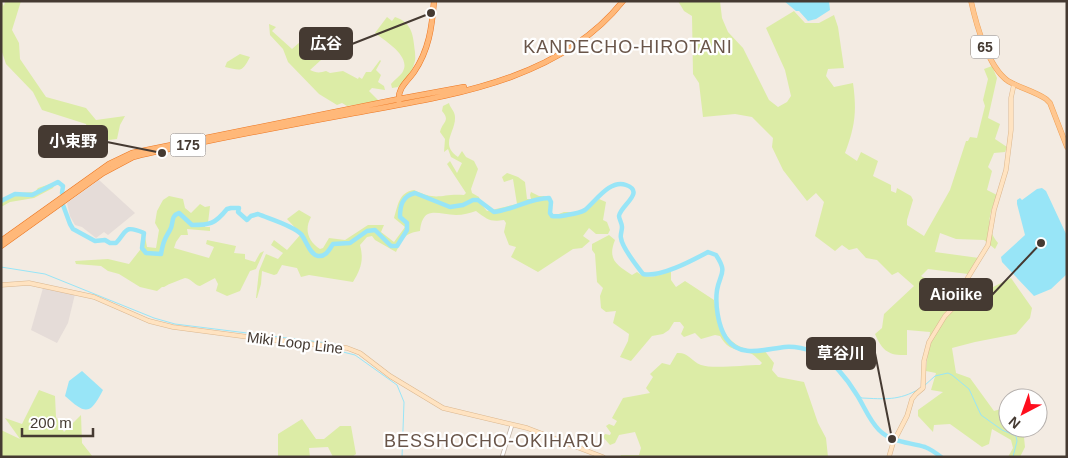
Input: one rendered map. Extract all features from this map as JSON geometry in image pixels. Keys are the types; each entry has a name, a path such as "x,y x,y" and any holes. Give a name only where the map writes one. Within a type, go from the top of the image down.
{"highway":[{"path":"400,102 400,90 416,69 427,46 431,31 434,1"},
{"name":"175","path":"1,246 103,173 133,158 504,79 535,68 570,49 601,26 623,1"},
{"name":"175","path":"1,241 109,164 132,153 400,102"}],"main road":[{"name":"65","path":"971,1 981,38 998,71 1006,80 1039,94 1050,103 1067,147"},
{"path":"889,457 893,443 907,416 912,398 923,385 924,361 929,342 945,316 954,308 964,284 988,246 994,210 1006,170 1011,130 1011,98 1014,84"},
{"name":"Miki Loop Line","path":"1,285 29,283 94,297 149,321 173,327 347,348 360,353 390,376 443,408 540,433 603,457"}],"street":[{"path":"502,457 512,425"}],"shaded area":[{"path":"99,180 135,213 108,235 104,232 96,238 82,227 75,225 70,216 67,203"},
{"path":"43,288 75,294 68,323 57,343 31,330"}],"green space":[{"path":"1,1 4,6 5,1 21,1 12,30 19,43 20,59 46,97 86,108 96,120 125,116 120,125 117,139 92,142 86,124 42,110 33,92 6,64 1,49"},
{"path":"678,1 720,1 722,18 728,32 743,48 769,100 778,107 787,102 791,96 785,70 766,28 794,11 805,23 819,23 834,15 838,27 844,68 828,69 826,76 834,87 853,83 854,93 854,119 845,153 857,161 861,152 878,161 873,176 891,185 891,191 896,193 897,188 911,196 913,200 907,225 924,236 950,190 966,141 970,137 977,138 985,106 983,100 988,79 984,69 992,66 997,78 988,118 1000,124 995,139 1007,147 1005,152 994,153 988,167 992,171 987,190 997,195 991,214 990,225 991,231 998,243 995,249 984,240 956,239 940,233 935,252 979,258 968,274 928,269 921,276 931,282 976,288 983,282 993,287 1011,278 1032,308 1030,318 1016,334 952,348 956,373 970,378 994,411 998,410 998,432 992,429 989,444 982,447 950,424 934,425 933,432 918,416 918,410 943,392 931,390 936,373 926,371 930,332 907,330 907,355 886,351 875,334 882,328 884,314 914,286 898,272 892,275 877,260 866,258 857,248 849,250 842,245 835,251 815,236 824,202 816,193 807,201 783,170 772,147 773,138 752,117 735,114 703,117 699,83 693,74 692,16 684,11"},
{"path":"387,17 392,21 395,17 409,26 413,35 415,52 415,61 410,74 398,87 392,88 391,84 402,73 404,61 391,45 375,33"},
{"path":"269,24 276,27 272,31 292,49 300,42 321,60 310,70 314,72 326,71 330,73 343,71 358,79 359,77 362,79 366,72 371,72 380,60 376,70 381,75 378,82 384,86 385,90 372,88 369,91 379,101 347,106 342,103 337,105 319,94 288,62 283,49 270,35"},
{"path":"240,54 250,57 243,68 238,70 225,67 227,62"},
{"path":"449,103 455,117 449,143 450,147 452,152 458,157 462,151 466,157 474,161 478,169 471,189 472,193 479,197 481,204 487,211 517,204 513,179 504,182 502,177 507,173 525,182 527,199 531,199 531,192 539,196 549,196 549,214 585,212 599,199 606,202 603,220 607,222 610,230 608,234 596,234 589,228 583,236 590,241 582,248 573,249 538,272 511,257 516,247 509,245 504,232 506,223 504,220 489,220 476,211 459,215 432,213 424,217 420,231 405,237 396,252 375,240 372,236 367,237 360,245 361,264 353,282 309,275 301,277 297,268 282,265 277,274 274,275 262,271 261,284 256,298 259,271 266,254 278,259 283,253 271,245 274,240 287,250 301,234 287,219 299,210 311,217 308,235 320,249 323,248 329,238 345,240 368,225 384,225 381,232 394,242 405,227 394,218 398,204 405,193 414,190 422,194 434,196 464,195 466,193 447,164 450,161 457,173 462,163 451,157 448,149 444,152 445,139 440,132 446,119 442,111 443,106"},
{"path":"55,184 53,188 34,198 10,202 1,207 1,203 8,196 16,193 35,192 38,188"},
{"path":"169,196 183,199 185,208 191,213 200,204 205,207 210,206 208,223 205,223 205,227 210,227 210,231 187,229 188,235 181,235 174,248 209,258 214,247 206,244 207,240 236,246 234,253 245,254 245,259 255,262 260,253 264,251 256,269 250,271 240,291 227,296 216,291 218,284 215,278 200,286 185,278 162,287 157,291 140,287 101,266 76,264 75,261 108,259 129,264 140,250 142,230 144,231 147,247 156,248 159,230 155,223 157,211 163,200"},
{"path":"609,235 615,240 612,252 618,265 632,275 637,272 649,277 671,271 671,280 676,287 685,281 714,300 723,329 734,343 742,348 764,350 774,363 772,370 778,377 804,382 818,423 826,438 828,457 620,457 621,455 639,455 641,448 635,432 619,435 615,443 610,445 603,437 605,434 610,435 611,433 606,426 609,424 614,426 617,421 612,418 623,398 650,393 646,388 653,377 650,374 662,363 670,365 677,353 687,355 701,365 706,366 760,365 762,363 752,354 730,347 720,336 715,335 701,339 695,333 684,337 681,334 684,327 680,322 674,322 669,330 663,334 652,336 631,361 620,357 628,341 629,334 613,323 616,311 606,312 601,308 600,296 603,288 597,282 595,254 592,250 592,244"},
{"path":"39,390 55,396 56,417 64,432 81,415 82,443 93,457 1,457 1,430 20,439 5,418 22,424"},
{"path":"302,419 316,439 324,439 340,426 351,426 356,454 352,457 333,457 328,447 309,448 310,457 278,457 278,434"},
{"path":"1008,438 1024,438 1025,447 1020,457 1008,457 1013,448 1011,440"}],"water":[{"path":"784,1 829,1 830,10 816,19 808,21 799,11 796,11"},
{"path":"1042,188 1046,191 1067,236 1067,274 1051,289 1034,296 1002,262 1001,257 1025,235 1017,200 1020,198 1022,200 1037,189"},
{"path":"82,371 103,390 95,404 87,410 78,407 65,396 69,381"}],"waterway":[{"path":"1,201 15,194 32,195 58,182 63,186 62,193"},
{"path":"63,205 73,229 95,241 105,240 110,243 116,243 126,230 132,229 144,233 142,248 146,253 161,254 176,214 179,213 192,225 203,225 212,223 227,209 239,208 238,212 247,220 251,216 258,214 292,228 301,234 315,255 321,256 327,253 333,244 350,243 367,231 375,230 391,246 397,246 407,230 407,223 400,217 401,205 407,196 415,193 450,207 478,200 494,212 535,200 549,198 551,202 550,213 552,216 557,216 583,211 609,188 614,185 626,185 631,188 633,195 620,212 621,237 627,252 643,274 650,275 667,271 708,252 716,255 722,266 716,302 718,315 723,333 732,344 738,349 746,351 797,347 821,355 844,376 872,422 879,430 895,440 925,447 941,457"},
{"path":"1,267 45,274 154,318 175,324 335,344"},
{"path":"335,348 335,350 355,355 397,385 404,402 402,457"},
{"path":"924,386 935,376 948,373 952,375 969,389 981,415 1002,430 1016,436 1017,441 1013,457"},
{"path":"857,395 862,398 891,398 905,396 919,389"}],"place":[{"name":"広谷","path":"431,13"},
{"name":"小束野","path":"162,153"},
{"name":"Aioiike","path":"1041,243"},
{"name":"草谷川","path":"892,439"}],"district":[{"name":"KANDECHO-HIROTANI","path":"628,47"},
{"name":"BESSHOCHO-OKIHARU","path":"494,441"}]}
